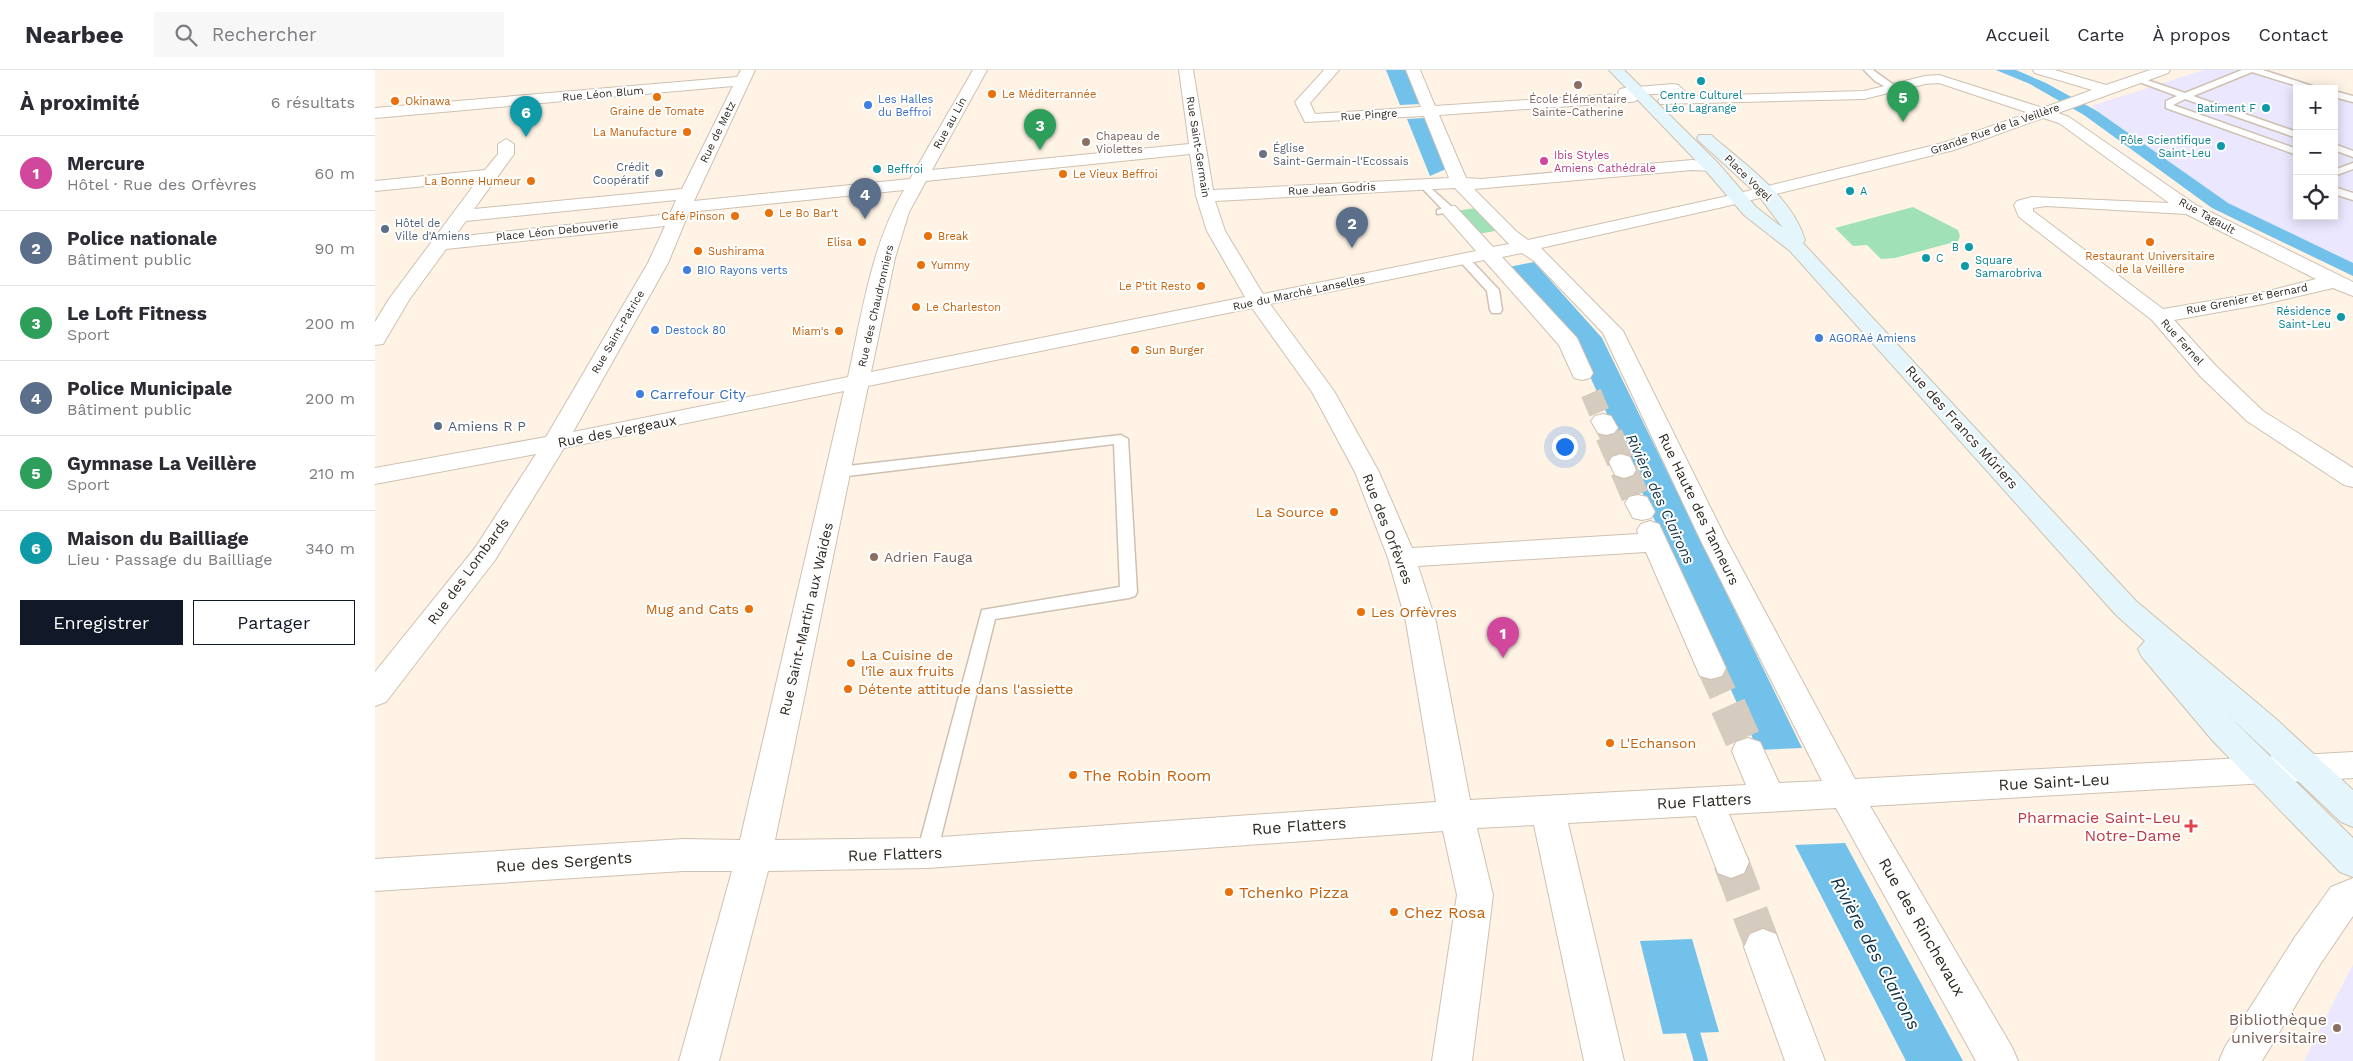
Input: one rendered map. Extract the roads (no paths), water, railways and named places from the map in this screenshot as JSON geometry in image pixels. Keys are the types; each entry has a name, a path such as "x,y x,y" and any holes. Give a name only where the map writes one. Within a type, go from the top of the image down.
{"main road":[{"name":"Place Vogel","path":"1616,70 1711,167 1750,211 1797,247"},
{"name":"Place Vogel","path":"1630,70 1764,191 1791,223 1797,247"},
{"name":"Rue des Francs Mûriers","path":"1797,247 2126,608 2264,727 2353,812"},
{"name":"Rue des Francs Mûriers","path":"2126,608 2135,627 2223,731 2353,861"}],"street":[{"name":"Rue au Lin","path":"918,180 980,70"},
{"name":"Rue Saint-Germain","path":"1186,70 1205,196 1215,231 1257,301"},
{"name":"Rue Pingre","path":"1332,70 1302,102 1310,119 1631,98 1625,92 1636,91"},
{"name":"Rue Haute des Tanneurs","path":"1413,70 1459,183 1478,205 1510,236 1527,246 1612,331 1713,539 1845,793"},
{"path":"2040,70 2109,91"},
{"name":"Grande Rue de la Veillère","path":"1737,197 1948,147 2084,100 2163,70"},
{"name":"Rue Léon Blum","path":"375,113 521,107 745,76"},
{"name":"Rue de Metz","path":"682,206 745,76"},
{"name":"Rue Tagault","path":"1894,88 1925,80 1939,79 2051,110 2189,209 2353,290"},
{"path":"1636,91 1673,88 1686,99"},
{"path":"1665,101 1864,95 1894,88"},
{"path":"375,339 399,299 506,154 506,144"},
{"path":"682,206 1198,148"},
{"name":"Rue Jean Godris","path":"1205,196 1459,183 1481,184 1692,165 1711,167"},
{"path":"375,186 490,174"},
{"name":"Rue des Chaudronniers","path":"859,382 885,258 901,212 918,180"},
{"name":"Rue du Marché Lanselles","path":"859,382 1527,246 1737,197"},
{"name":"Rue Fernel","path":"2189,209 2032,202 2023,205 2025,213 2159,316 2209,371 2255,416 2353,479"},
{"path":"1445,211 1478,205"},
{"name":"Place Léon Debouverie","path":"460,216 682,206"},
{"name":"Place Léon Debouverie","path":"439,244 682,206"},
{"name":"Rue Saint-Patrice","path":"555,443 658,263 682,206"},
{"path":"1445,211 1489,253 1569,343 1587,384"},
{"name":"Rue Grenier et Bernard","path":"2159,316 2264,298 2335,281"},
{"path":"375,302 399,299"},
{"name":"Rue des Orfèvres","path":"1257,301 1323,392 1367,472 1402,558 1421,622 1447,775 1475,895 1453,1061"},
{"name":"Rue des Vergeaux","path":"375,476 555,443 859,382"},
{"name":"Rue Saint-Martin aux Waides","path":"699,1061 753,856 859,382"},
{"name":"Rue des Lombards","path":"375,694 485,554 555,443"},
{"path":"1402,558 1646,522 1711,668"},
{"path":"1748,751 1769,798"},
{"path":"2307,768 2353,765"},
{"name":"Rue Saint-Leu","path":"1845,793 2307,768"},
{"name":"Rue Flatters","path":"753,856 927,854 1456,815 1845,793"},
{"name":"Rue des Rinchevaux","path":"1845,793 1998,1061"},
{"path":"1707,801 1731,862"},
{"path":"1549,810 1604,1061"},
{"name":"Rue des Sergents","path":"375,875 683,855 753,856"},
{"path":"2239,1061 2308,950 2344,898 2353,894"},
{"path":"1763,947 1805,1061"}],"lane":[{"path":"1868,70 1894,88"},
{"path":"2249,70 2169,103 2169,106 2293,151"},
{"path":"2254,70 2304,85"},
{"path":"2138,80 2293,133"},
{"path":"2338,95 2353,99"},
{"path":"2338,148 2353,154"},
{"path":"1424,185 1445,211"},
{"path":"2338,191 2353,197"},
{"path":"1463,258 1493,290 1496,310"},
{"path":"839,472 1121,439 1129,592 988,614 927,854"}],"water":[{"path":"1386,70 1406,70 1420,104 1400,105"},
{"path":"1996,70 2016,70 2046,83 2097,111 2228,203 2353,263 2353,276 2212,208 2084,115 2030,84"},
{"path":"1425,118 1446,169 1430,176 1407,119"},
{"name":"Rivière des Clairons","path":"1534,262 1602,338 1802,748 1758,750 1575,343 1509,267"},
{"name":"Rivière des Clairons","path":"1845,843 1963,1061 1906,1061 1795,845"},
{"path":"1692,939 1719,1032 1663,1034 1640,941"}],"waterway":[{"path":"1693,1033 1701,1061"}],"tunnel":[{"path":"1591,393 1603,421"},
{"path":"1606,428 1610,436"},
{"path":"1609,435 1621,462"},
{"path":"1624,470 1638,503"},
{"path":"1711,668 1729,707"},
{"path":"1728,706 1748,751"},
{"path":"1731,862 1763,947"}],"place":[{"name":"Centre Culturel Léo Lagrange","path":"1701,81"},
{"name":"École Élémentaire Sainte-Catherine","path":"1578,85"},
{"name":"Le Méditerrannée","path":"992,94"},
{"name":"Graine de Tomate","path":"657,97"},
{"name":"Okinawa","path":"395,101"},
{"name":"Les Halles du Beffroi","path":"868,105"},
{"name":"Batiment F","path":"2266,108"},
{"name":"Gymnase La Veillère","path":"1903,122"},
{"name":"La Manufacture","path":"687,132"},
{"name":"Maison du Bailliage","path":"526,137"},
{"name":"Chapeau de Violettes","path":"1086,142"},
{"name":"Pôle Scientifique Saint-Leu","path":"2221,146"},
{"name":"Le Loft Fitness","path":"1040,150"},
{"name":"Église Saint-Germain-l'Ecossais","path":"1263,154"},
{"name":"Ibis Styles Amiens Cathédrale","path":"1544,161"},
{"name":"Beffroi","path":"877,169"},
{"name":"Crédit Coopératif","path":"659,173"},
{"name":"Le Vieux Beffroi","path":"1063,174"},
{"name":"La Bonne Humeur","path":"531,181"},
{"name":"A","path":"1850,191"},
{"name":"Le Bo Bar't","path":"769,213"},
{"name":"Café Pinson","path":"735,216"},
{"name":"Police Municipale","path":"865,219"},
{"name":"Hôtel de Ville d'Amiens","path":"385,229"},
{"name":"Break","path":"928,236"},
{"name":"Elisa","path":"862,242"},
{"name":"Restaurant Universitaire de la Veillère","path":"2150,242"},
{"name":"B","path":"1969,247"},
{"name":"Police nationale","path":"1352,248"},
{"name":"Sushirama","path":"698,251"},
{"name":"C","path":"1926,258"},
{"name":"Yummy","path":"921,265"},
{"name":"Square Samarobriva","path":"1965,266"},
{"name":"BIO Rayons verts","path":"687,270"},
{"name":"Le P'tit Resto","path":"1201,286"},
{"name":"Le Charleston","path":"916,307"},
{"name":"Résidence Saint-Leu","path":"2341,317"},
{"name":"Destock 80","path":"655,330"},
{"name":"Miam's","path":"839,331"},
{"name":"AGORAé Amiens","path":"1819,338"},
{"name":"Sun Burger","path":"1135,350"},
{"name":"Carrefour City","path":"640,394"},
{"name":"Amiens R P","path":"438,426"},
{"name":"La Source","path":"1334,512"},
{"name":"Adrien Fauga","path":"874,557"},
{"name":"Mug and Cats","path":"749,609"},
{"name":"Les Orfèvres","path":"1361,612"},
{"name":"Mercure","path":"1503,658"},
{"name":"La Cuisine de l'île aux fruits","path":"851,663"},
{"name":"Détente attitude dans l'assiette","path":"848,689"},
{"name":"L'Echanson","path":"1610,743"},
{"name":"The Robin Room","path":"1073,775"},
{"name":"Pharmacie Saint-Leu Notre-Dame","path":"2191,826"},
{"name":"Tchenko Pizza","path":"1229,892"},
{"name":"Chez Rosa","path":"1394,912"},
{"name":"Bibliothèque universitaire","path":"2337,1028"}]}
